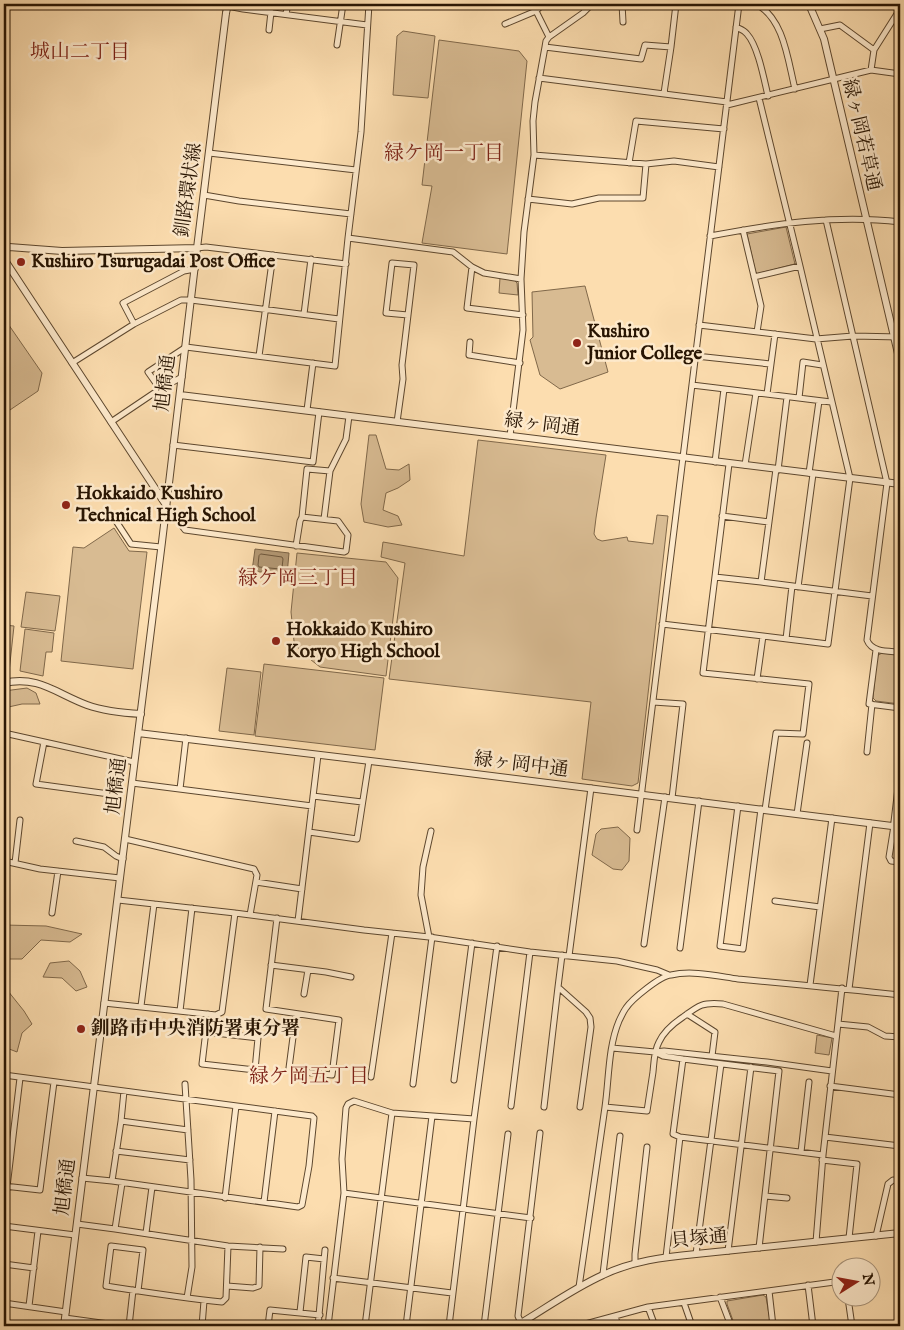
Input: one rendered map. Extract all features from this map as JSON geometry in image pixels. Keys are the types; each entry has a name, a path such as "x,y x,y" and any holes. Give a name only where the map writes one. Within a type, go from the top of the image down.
{"street":[{"path":"217,4 243,6 271,12 367,25"},
{"name":"釧路環状線","path":"4,250 9,247 62,251 197,248 228,4"},
{"path":"286,14 288,4"},
{"path":"337,45 343,4"},
{"path":"160,389 148,372 186,347 335,366 361,132 369,4"},
{"path":"505,24 536,11 543,4"},
{"path":"510,436 523,330 521,279 524,232 534,155 533,121 544,47 549,37 583,13 592,4"},
{"path":"622,4 623,22"},
{"path":"664,93 676,4"},
{"path":"637,830 739,4"},
{"path":"756,4 762,7 777,25 783,39 795,89"},
{"name":"緑ヶ岡若草通","path":"808,4 820,29 897,337 900,362"},
{"path":"871,70 874,50 900,9"},
{"path":"536,11 549,37"},
{"path":"269,30 271,12"},
{"path":"820,29 840,25 874,50"},
{"path":"736,28 744,31 754,46 768,96"},
{"path":"544,47 641,59 645,45 671,47"},
{"path":"539,78 664,93 727,103 768,96 871,70 900,74"},
{"path":"662,624 828,644 850,478 759,98"},
{"path":"630,163 636,121 724,129"},
{"path":"209,153 356,170"},
{"path":"534,155 646,164 674,161 719,168"},
{"path":"528,199 572,204 599,198 643,198 646,164"},
{"path":"204,195 351,214"},
{"path":"710,236 789,222 866,218 900,222"},
{"path":"826,220 887,483 867,640 868,644 876,650 900,652"},
{"path":"743,230 761,306 757,332"},
{"path":"348,238 453,252 472,267 484,273 521,279"},
{"path":"197,248 206,247 346,264"},
{"name":"旭橋通","path":"64,1326 197,248"},
{"path":"259,356 273,255"},
{"path":"4,259 166,505 185,530 344,552 346,550 348,535 338,521 302,517"},
{"path":"304,314 311,259"},
{"path":"397,422 414,265 392,263 386,313 408,315"},
{"path":"754,277 800,266"},
{"path":"472,267 467,308 523,315"},
{"path":"134,324 123,304 184,271 195,269"},
{"path":"72,363 134,324 181,300 340,319"},
{"path":"699,325 816,338 853,336 897,337"},
{"path":"767,394 775,334"},
{"path":"470,342 469,355 520,363"},
{"path":"696,356 770,364"},
{"path":"799,398 803,362 822,364"},
{"path":"307,410 313,363"},
{"path":"111,422 160,389 182,378"},
{"path":"692,385 831,402"},
{"path":"715,462 724,389"},
{"path":"745,465 756,393"},
{"name":"緑ヶ岡通","path":"180,395 900,484"},
{"path":"761,582 787,397"},
{"path":"786,639 811,473 819,401"},
{"path":"174,445 313,462 320,412"},
{"path":"324,519 330,471 346,439 349,416"},
{"path":"729,464 703,673 809,684 803,734 776,733 743,949 720,946 738,806"},
{"path":"296,546 308,469 330,471"},
{"path":"722,516 768,522"},
{"path":"114,518 130,544 161,547"},
{"path":"715,576 872,596"},
{"path":"757,679 763,636"},
{"path":"876,650 869,704 900,708"},
{"path":"4,683 13,681 37,683 91,706 140,714"},
{"path":"644,944 683,704 653,702"},
{"path":"867,752 872,704"},
{"name":"緑ヶ岡中通","path":"138,733 369,760 897,827"},
{"path":"4,735 134,762"},
{"path":"180,789 186,738"},
{"path":"44,742 36,784 109,794"},
{"path":"798,814 807,743"},
{"path":"298,921 318,755"},
{"path":"309,832 356,839 369,760"},
{"path":"900,775 897,827 889,857 891,861 900,862"},
{"path":"132,783 312,806"},
{"path":"569,956 591,788"},
{"path":"314,796 362,802"},
{"path":"680,948 699,802"},
{"path":"810,985 832,818"},
{"path":"15,863 20,820"},
{"path":"849,989 870,823"},
{"path":"413,1084 430,937 421,895 423,867 431,831"},
{"path":"125,839 254,869 257,875 250,915"},
{"path":"76,841 104,847 123,859"},
{"path":"4,861 40,869 120,878"},
{"path":"52,913 58,871"},
{"path":"256,882 302,888"},
{"path":"118,900 430,937 562,956 617,961 657,970 669,975 705,974 900,995"},
{"path":"775,901 820,907"},
{"path":"141,1006 154,904"},
{"path":"180,1011 192,908"},
{"path":"104,1003 216,1015 222,1012 234,913"},
{"path":"277,918 266,1008 339,1020 332,1075 293,1072 288,1068 296,1014"},
{"path":"371,1077 392,933"},
{"path":"454,1080 472,943"},
{"path":"449,1326 497,946"},
{"path":"511,1106 530,952"},
{"path":"544,1107 562,956"},
{"path":"271,965 351,977"},
{"path":"304,994 308,970"},
{"path":"579,1287 612,1048 618,1023 626,1007 646,989 669,975"},
{"path":"558,986 590,1018 591,1026 580,1107"},
{"path":"816,1242 822,1158 842,988"},
{"path":"605,1107 647,1111 655,1052 659,1042 665,1033 696,1007 703,1004 723,1004 836,1036"},
{"path":"206,1032 258,1038 255,1070 202,1064 208,1014"},
{"path":"687,1014 715,1032 712,1056"},
{"path":"838,1024 868,1027 885,1036 900,1037"},
{"path":"612,1048 655,1052 664,1050 832,1071"},
{"path":"655,1052 663,1056 779,1071 759,1248"},
{"path":"683,1059 673,1134 680,1137 801,1152 857,1164 849,1238"},
{"path":"696,1254 721,1064"},
{"path":"728,1251 751,1067"},
{"path":"4,1075 312,1116 314,1118 309,1166 302,1205 298,1207 82,1178"},
{"path":"4,1212 5,1186 20,1078"},
{"path":"5,1186 40,1190 54,1082"},
{"path":"801,1152 809,1082"},
{"path":"185,1084 190,1160 192,1241 192,1267 187,1298"},
{"path":"830,1086 900,1095"},
{"path":"112,1181 124,1091"},
{"path":"328,1326 344,1193 342,1159 346,1108 348,1104 354,1101 392,1113 474,1118"},
{"path":"224,1198 236,1106"},
{"path":"264,1202 275,1111"},
{"path":"366,1326 392,1113"},
{"path":"406,1326 432,1116"},
{"path":"121,1121 188,1130"},
{"path":"521,1325 518,1316 540,1133"},
{"path":"484,1326 508,1134"},
{"path":"603,1274 620,1136"},
{"path":"666,1257 680,1137"},
{"path":"825,1137 900,1146"},
{"path":"635,1263 647,1147"},
{"path":"116,1151 190,1160"},
{"path":"876,1236 888,1184 893,1180 900,1182"},
{"path":"115,1228 122,1183"},
{"path":"146,1233 152,1186"},
{"path":"344,1193 531,1218"},
{"path":"765,1196 787,1198"},
{"path":"76,1224 115,1228 228,1246 283,1249"},
{"path":"4,1226 75,1235"},
{"path":"29,1306 38,1231"},
{"name":"貝塚通","path":"521,1325 579,1287 603,1274 635,1263 666,1257 900,1234"},
{"path":"129,1326 136,1291 143,1250 111,1246 106,1286 136,1291 222,1302 226,1298 228,1246"},
{"path":"227,1286 253,1288 258,1286 260,1247"},
{"path":"318,1326 325,1250"},
{"path":"300,1312 306,1256 324,1259"},
{"path":"4,1264 34,1268"},
{"path":"333,1278 452,1293"},
{"path":"578,1326 648,1307 832,1282"},
{"path":"808,1285 813,1326"},
{"path":"769,1291 773,1326"},
{"path":"720,1297 731,1326"},
{"path":"202,1326 204,1300"},
{"path":"4,1303 29,1306 92,1324 123,1326"},
{"path":"684,1303 692,1326"},
{"path":"648,1307 655,1326"},
{"path":"849,1308 852,1326"},
{"path":"268,1326 270,1310 320,1315"},
{"path":"615,1316 618,1326"}],"shaded area":[{"path":"403,31 435,36 428,98 393,95 397,36"},
{"path":"439,40 519,51 527,61 507,254 422,243 432,186 422,185"},
{"path":"786,227 795,264 756,274 747,234"},
{"path":"500,278 514,280 517,283 518,295 499,293"},
{"path":"585,286 608,372 560,389 540,375 530,340 533,337 532,292"},
{"path":"4,318 42,373 38,391 4,414"},
{"path":"369,435 376,435 386,469 399,470 409,464 410,480 386,493 383,510 398,516 402,525 388,527 364,522 361,504"},
{"path":"478,440 606,455 594,534 597,539 602,541 627,537 628,541 653,544 657,515 668,516 638,783 632,786 582,779 591,702 389,679 405,563 381,557 383,542 464,556"},
{"path":"114,528 129,551 147,552 133,669 61,661 73,547 84,548"},
{"path":"297,553 386,562 398,578 386,676 320,667 301,652 294,641 291,612"},
{"path":"26,592 60,596 55,631 21,627"},
{"path":"4,625 14,626 9,672 4,671"},
{"path":"25,629 54,633 52,652 46,652 43,676 20,671"},
{"path":"882,653 900,655 900,704 876,701 873,698 877,656"},
{"path":"264,664 384,678 375,750 255,736"},
{"path":"227,668 261,672 254,735 219,731"},
{"path":"27,688 36,693 40,704 22,704 4,708 4,691"},
{"path":"618,827 630,838 629,861 622,870 613,869 592,855 596,834 601,829"},
{"path":"4,925 46,926 82,934 70,942 41,940 22,959 4,959"},
{"path":"69,961 80,971 87,987 76,991 62,978 43,977 50,963"},
{"path":"4,986 32,1024 22,1033 17,1052 4,1047"},
{"path":"817,1035 832,1038 829,1055 815,1053"},
{"path":"763,1295 766,1297 771,1326 735,1326 727,1301"}],"water":[{"path":"255,549 289,553 287,575 252,571"}],"place":[{"name":"Kushiro Tsurugadai Post Office","path":"21,262"},
{"name":"Kushiro Junior College","path":"577,343"},
{"name":"Hokkaido Kushiro Technical High School","path":"66,505"},
{"name":"Hokkaido Kushiro Koryo High School","path":"276,641"},
{"name":"釧路市中央消防署東分署","path":"81,1029"}],"district":[{"name":"城山二丁目","path":"80,52"},
{"name":"緑ケ岡一丁目","path":"444,153"},
{"name":"緑ケ岡三丁目","path":"298,578"},
{"name":"緑ケ岡五丁目","path":"309,1076"}]}
